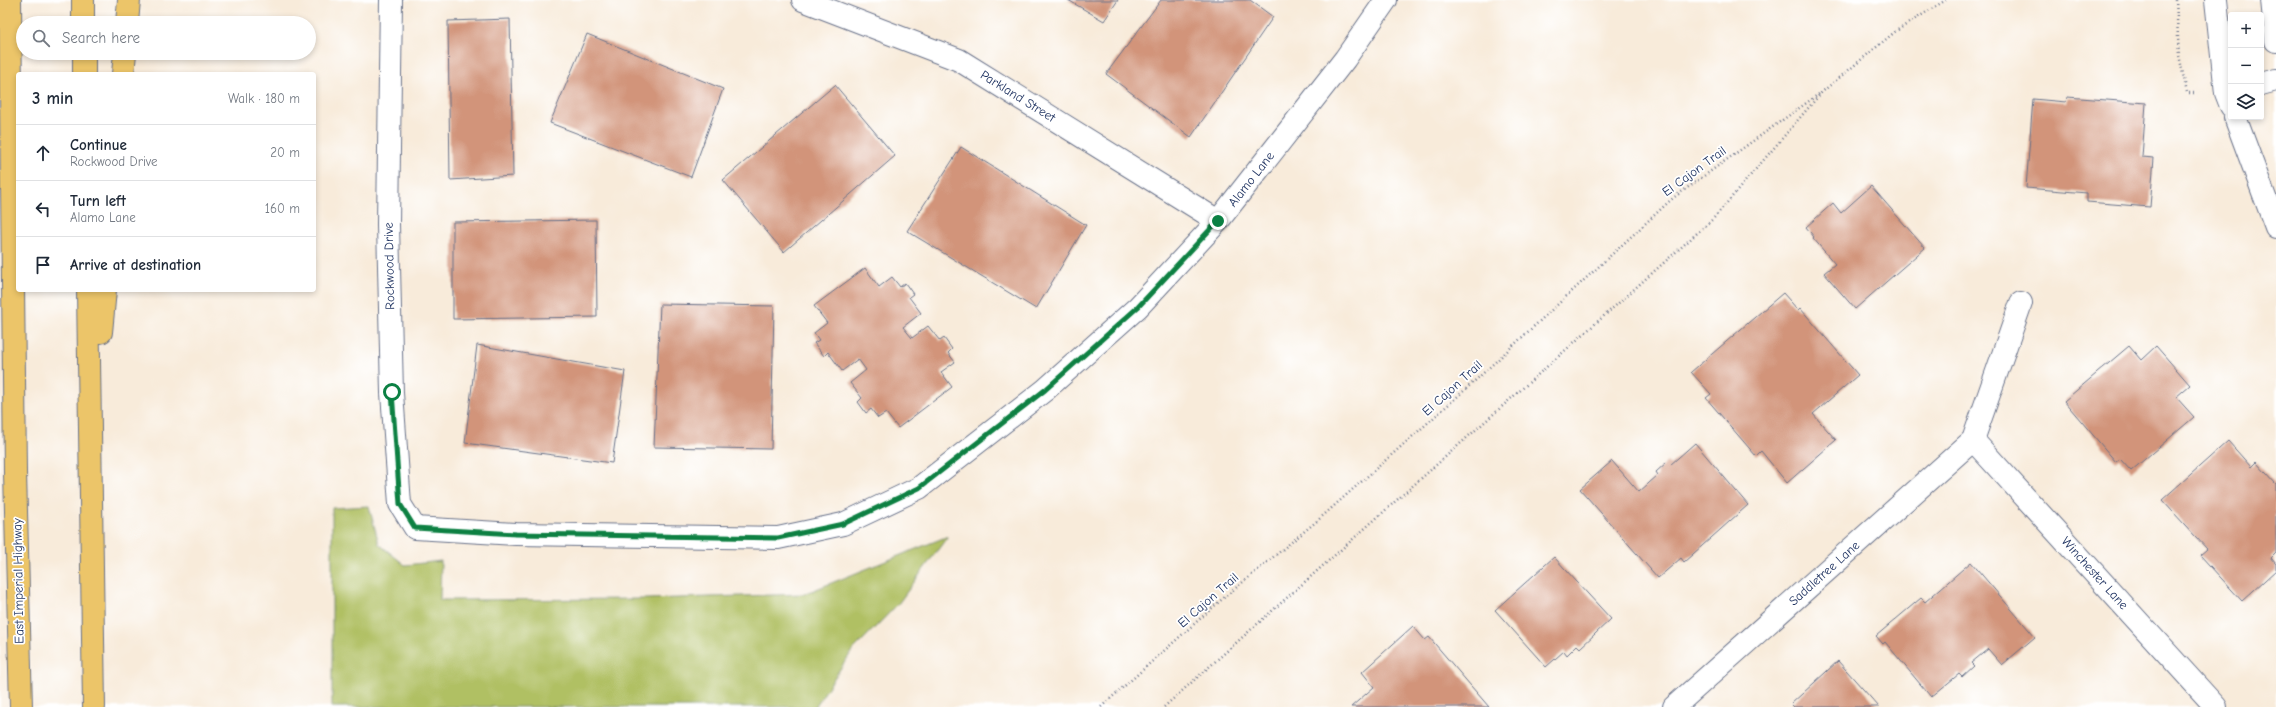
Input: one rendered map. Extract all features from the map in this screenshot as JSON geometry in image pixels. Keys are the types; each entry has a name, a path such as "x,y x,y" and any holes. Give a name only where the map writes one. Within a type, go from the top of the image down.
{"highway":[{"name":"East Imperial Highway","path":"10,0 15,472 20,707"},
{"path":"83,0 83,16"},
{"path":"128,16 129,0"},
{"path":"84,60 84,72"},
{"path":"123,72 124,60"},
{"path":"0,280 15,472"},
{"path":"88,292 94,707"},
{"path":"91,453 104,292"}],"street":[{"name":"Rockwood Drive","path":"390,0 388,224 392,392 400,504 415,528"},
{"name":"Parkland Street","path":"803,0 959,60 1218,221"},
{"name":"Alamo Lane","path":"415,528 516,534 778,538 843,524 919,488 1045,390 1138,307 1218,221 1345,59 1386,0"},
{"path":"2216,0 2228,90"},
{"path":"2272,0 2276,40"},
{"path":"2264,83 2276,80"},
{"path":"2236,120 2276,228"},
{"path":"1973,440 2021,303"},
{"name":"Saddletree Lane","path":"1674,707 1973,440"},
{"name":"Winchester Lane","path":"1973,440 2216,707"}],"path":[{"name":"El Cajon Trail","path":"1101,707 1220,601 1317,521 1466,389 1673,198 1822,92 1896,31 1946,0"},
{"path":"2176,0 2179,55 2186,93 2228,97"},
{"name":"El Cajon Trail","path":"1164,707 1713,219 1822,92"}],"green space":[{"path":"369,506 379,544 405,565 441,561 440,600 646,599 804,594 948,536 898,604 852,651 815,707 332,707 332,508"}],"building":[{"path":"1068,0 1118,0 1104,21"},
{"path":"1161,0 1250,0 1273,17 1191,137 1106,74"},
{"path":"510,19 513,176 450,180 448,21"},
{"path":"587,34 723,89 691,177 550,123"},
{"path":"835,85 895,156 784,252 723,180"},
{"path":"2067,97 2146,103 2142,157 2154,158 2150,207 2087,202 2087,193 2026,188 2033,99 2066,102"},
{"path":"961,147 1086,225 1036,309 907,231"},
{"path":"1871,186 1925,248 1855,309 1824,273 1835,264 1813,238 1814,237 1806,227 1833,203 1841,213"},
{"path":"596,220 597,317 453,319 453,222"},
{"path":"865,268 879,287 892,277 900,287 905,283 913,294 909,297 921,313 903,327 912,338 928,326 940,341 944,338 952,349 948,353 955,362 941,372 952,387 898,428 886,413 878,418 871,409 866,413 858,402 862,398 850,383 866,370 858,359 842,371 828,352 824,356 814,343 819,340 814,333 827,323 814,306"},
{"path":"1783,293 1798,310 1800,308 1858,375 1813,414 1836,440 1787,483 1761,451 1756,456 1706,398 1711,394 1691,372"},
{"path":"660,304 774,306 771,449 654,447"},
{"path":"477,345 625,371 612,463 465,443"},
{"path":"2129,346 2141,360 2156,346 2190,385 2176,397 2194,417 2131,471 2120,459 2116,462 2064,401"},
{"path":"2228,441 2251,467 2256,462 2276,484 2276,553 2271,558 2276,564 2276,570 2242,601 2200,555 2207,549 2162,500"},
{"path":"1695,443 1748,505 1684,562 1681,558 1658,578 1580,489 1612,461 1639,492 1658,475 1656,472 1667,462 1670,465"},
{"path":"1554,557 1611,619 1580,648 1577,645 1567,655 1564,651 1546,667 1495,610"},
{"path":"1971,562 2035,637 2002,665 1988,649 1971,663 1974,666 1962,677 1959,674 1931,697 1885,642 1883,644 1876,636 1921,598 1925,602"},
{"path":"1413,626 1425,640 1429,637 1489,707 1351,707 1374,687 1362,672"},
{"path":"1838,661 1879,707 1794,707 1791,704"}],"route":[{"path":"392,392 396,465 400,504 415,528 516,534 778,538 843,524 919,488 1045,390 1138,307 1218,221"}]}
